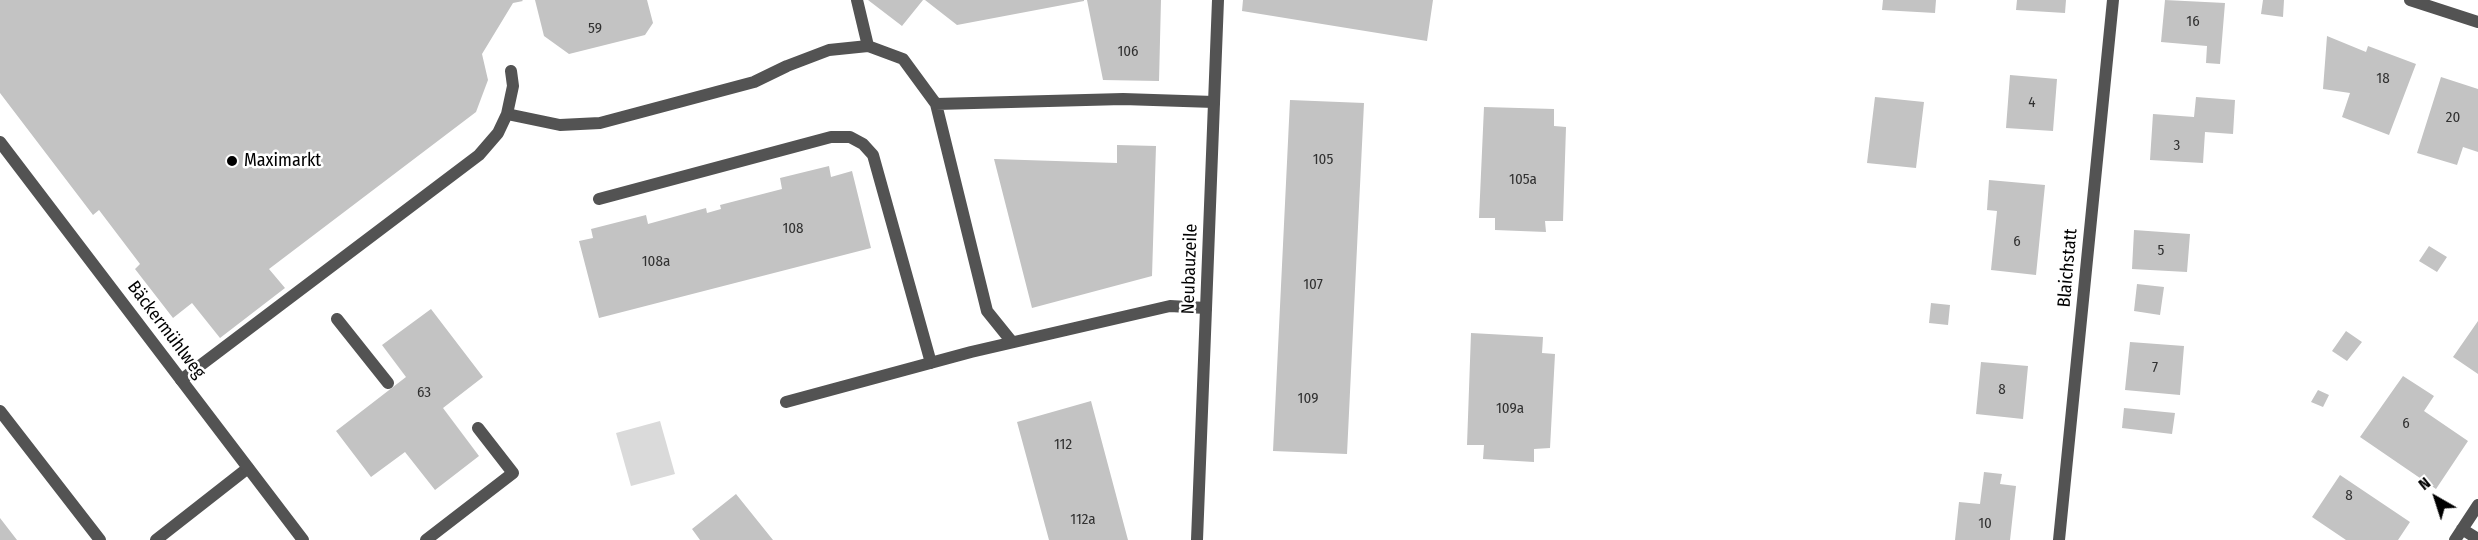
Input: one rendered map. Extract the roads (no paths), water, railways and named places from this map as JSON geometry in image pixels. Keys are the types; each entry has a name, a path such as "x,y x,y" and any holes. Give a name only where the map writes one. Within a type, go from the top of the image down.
{"street":[{"path":"857,0 868,46"},
{"name":"Neubauzeile","path":"1197,540 1218,0"},
{"name":"Blaichstatt","path":"2059,540 2113,0"},
{"path":"2410,0 2478,22"},
{"path":"507,114 560,125 600,123 754,82 829,50 868,46 903,59 936,104 987,311 1012,342"},
{"path":"181,380 478,155 498,133 507,114 513,86 511,71"},
{"path":"936,104 1123,99 1214,102"},
{"path":"599,199 831,137 850,137 863,144 873,156 931,363"},
{"name":"Bäckermühlweg","path":"0,142 303,540"},
{"path":"786,402 1012,342 1170,306 1206,308"},
{"path":"337,319 388,383"},
{"path":"0,411 100,540"},
{"path":"426,540 513,473 478,428"},
{"path":"156,540 248,468"},
{"path":"2455,540 2478,505"},
{"path":"2462,529 2478,539"}],"place":[{"name":"Maximarkt","path":"232,161"}]}
